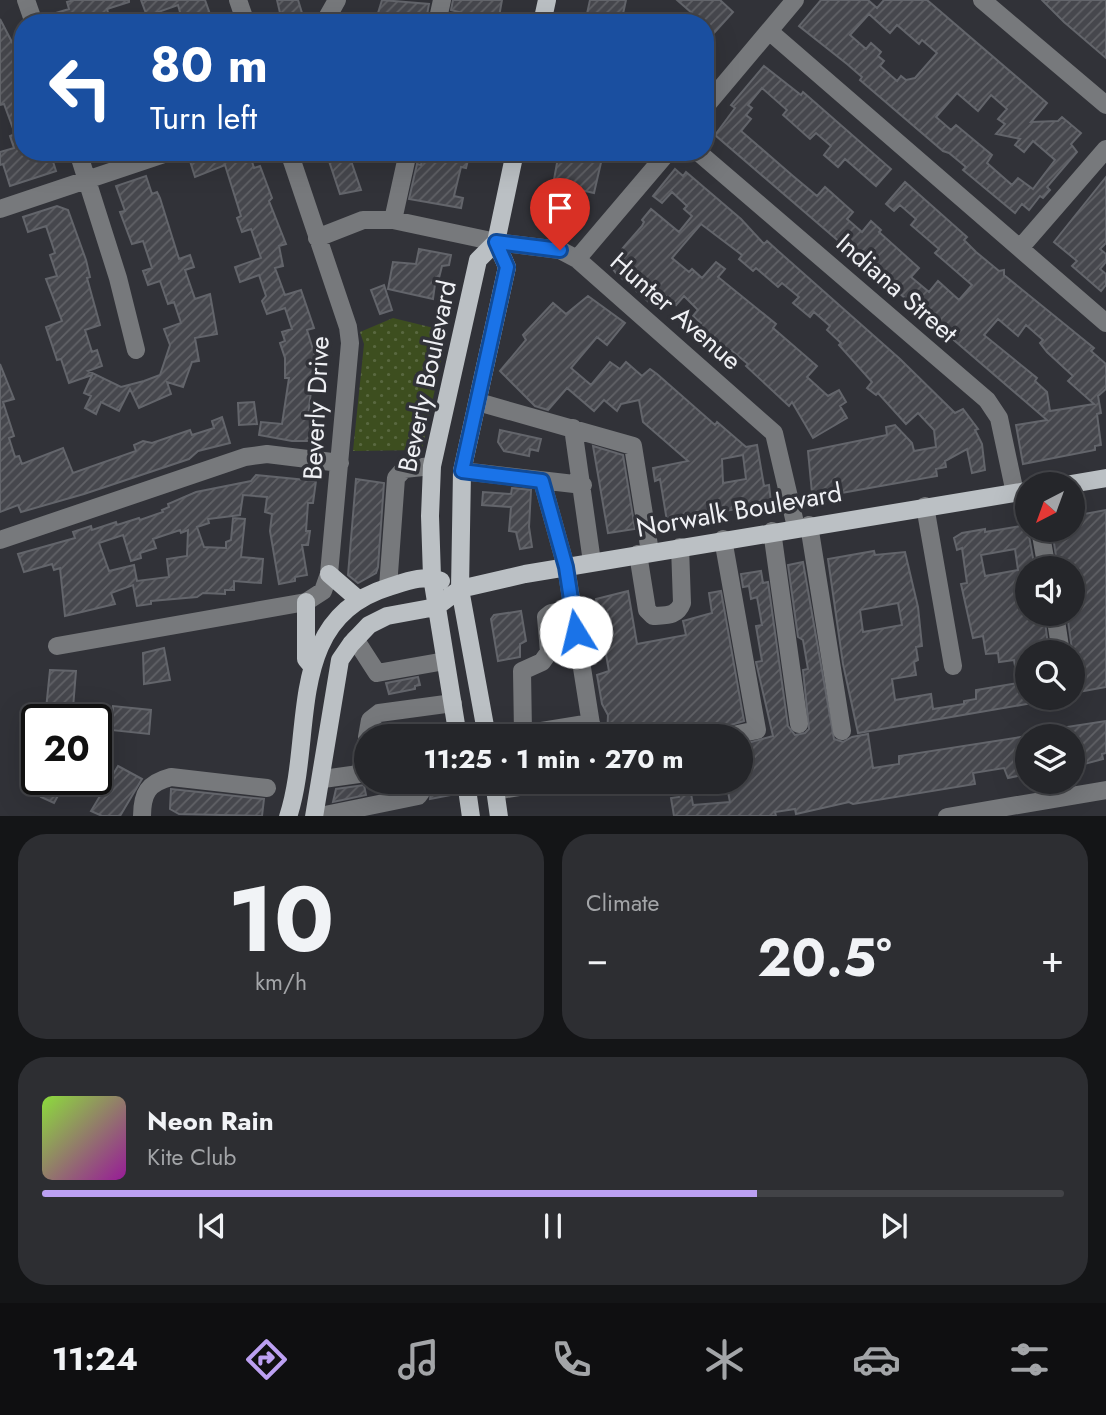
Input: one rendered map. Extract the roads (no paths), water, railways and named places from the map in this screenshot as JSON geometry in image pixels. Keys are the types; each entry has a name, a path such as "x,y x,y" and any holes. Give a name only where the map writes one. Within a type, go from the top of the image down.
{"main road":[{"name":"Beverly Boulevard","path":"456,724 432,577 429,516 432,466 478,260 496,242 513,161"},
{"name":"Beverly Boulevard","path":"485,724 460,589 462,471 507,267 496,242"},
{"path":"1085,482 1106,478"},
{"name":"Norwalk Boulevard","path":"460,589 592,562 1015,493"},
{"path":"288,816 299,775 311,665 323,638 338,618 359,600 388,587 432,577 460,589 436,607 387,616 369,625 340,660 315,816"},
{"path":"326,582 359,600"},
{"path":"306,602 306,659 311,665"},
{"path":"299,775 323,779"},
{"path":"468,794 471,816"},
{"path":"496,794 499,816"}],"street":[{"path":"714,96 795,0"},
{"path":"982,0 1106,105"},
{"path":"769,31 1106,323"},
{"path":"1020,248 1106,149"},
{"path":"81,161 118,278 136,351"},
{"path":"0,209 143,161"},
{"name":"Beverly Drive","path":"292,161 350,343 326,582"},
{"path":"393,220 406,161"},
{"path":"577,259 660,161"},
{"name":"Indiana Street","path":"708,161 987,400 999,418 1015,472"},
{"name":"Hunter Avenue","path":"317,238 363,220 393,220 496,242 560,250 577,259 774,433 803,526 842,731"},
{"path":"478,402 633,446 647,610 653,616 671,615 682,603 680,547"},
{"path":"573,428 592,562"},
{"path":"0,540 245,457 267,454 340,463"},
{"path":"388,587 396,478 404,469 432,466"},
{"path":"462,471 583,485"},
{"path":"542,481 566,567 591,724"},
{"path":"925,506 953,666"},
{"path":"772,531 799,724"},
{"path":"723,540 757,730 753,731"},
{"path":"57,646 306,602 326,582"},
{"path":"523,724 522,671 541,662 550,652 546,617 551,613 572,609"},
{"path":"355,639 377,673 445,661"},
{"path":"369,724 370,720 379,713 453,703"},
{"path":"323,779 354,775"},
{"path":"142,816 142,800 148,787 156,780 171,776 267,788"},
{"path":"953,816 1106,790"},
{"path":"320,816 420,794"}]}
